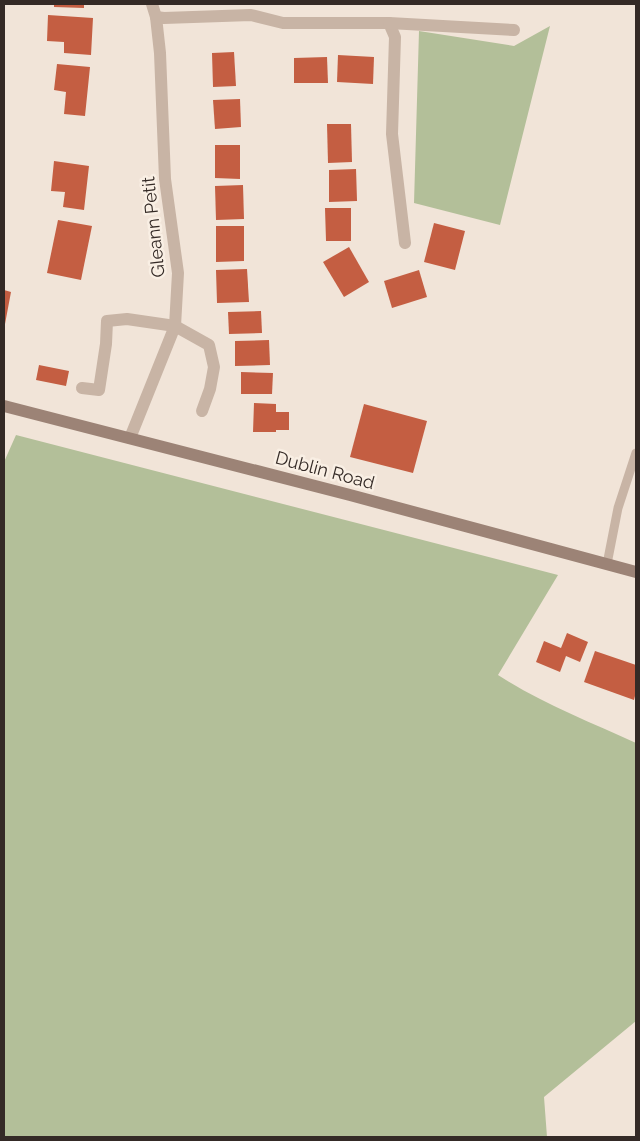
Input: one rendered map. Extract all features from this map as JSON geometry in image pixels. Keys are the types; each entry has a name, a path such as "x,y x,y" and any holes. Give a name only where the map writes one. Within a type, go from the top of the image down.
{"main road":[{"name":"Dublin Road","path":"4,406 350,495 636,572"}],"street":[{"name":"Gleann Petit","path":"130,438 175,326 178,273 165,179 160,54 156,17 152,4"},
{"path":"156,17 251,15 283,23 389,23 514,30"},
{"path":"389,23 395,37 392,134 405,243"},
{"path":"82,388 99,390 106,344 107,321 127,319 175,326 209,345 214,367 210,389 202,411"}],"lane":[{"path":"607,564 618,508 636,453"}],"green space":[{"path":"550,26 500,225 414,203 419,31 514,46"},
{"path":"16,435 558,575 498,675 548,703 636,743 636,1021 544,1097 547,1137 4,1137 4,462"}],"building":[{"path":"54,4 84,4 84,8 54,7"},
{"path":"48,15 93,18 91,55 64,53 64,42 47,41"},
{"path":"234,52 236,86 213,87 212,53"},
{"path":"338,55 374,57 373,84 337,82"},
{"path":"327,57 328,83 294,83 294,58"},
{"path":"57,64 90,67 85,116 64,114 66,92 54,90"},
{"path":"240,99 241,127 215,129 213,100"},
{"path":"327,124 351,124 352,162 328,163"},
{"path":"215,145 240,145 240,179 215,178"},
{"path":"54,161 89,166 84,210 63,207 65,192 51,191"},
{"path":"356,169 357,201 329,202 329,170"},
{"path":"243,185 244,219 216,220 215,186"},
{"path":"325,208 351,208 351,241 326,241"},
{"path":"58,220 92,226 81,280 47,273"},
{"path":"434,223 465,231 455,270 424,262"},
{"path":"216,226 244,226 244,261 216,262"},
{"path":"349,247 369,282 344,297 323,262"},
{"path":"247,269 249,302 217,303 216,270"},
{"path":"419,270 427,297 392,308 384,281"},
{"path":"4,290 11,292 5,324 4,324"},
{"path":"261,311 262,333 229,334 228,312"},
{"path":"269,340 270,365 235,366 235,341"},
{"path":"39,365 69,371 66,386 36,380"},
{"path":"241,372 273,373 272,394 241,394"},
{"path":"254,403 276,404 276,412 289,412 289,430 253,432"},
{"path":"364,404 427,421 413,473 350,457"},
{"path":"567,633 588,642 580,662 566,656 560,672 536,662 544,641 561,648"},
{"path":"595,651 636,665 636,692 634,700 584,682"}]}
